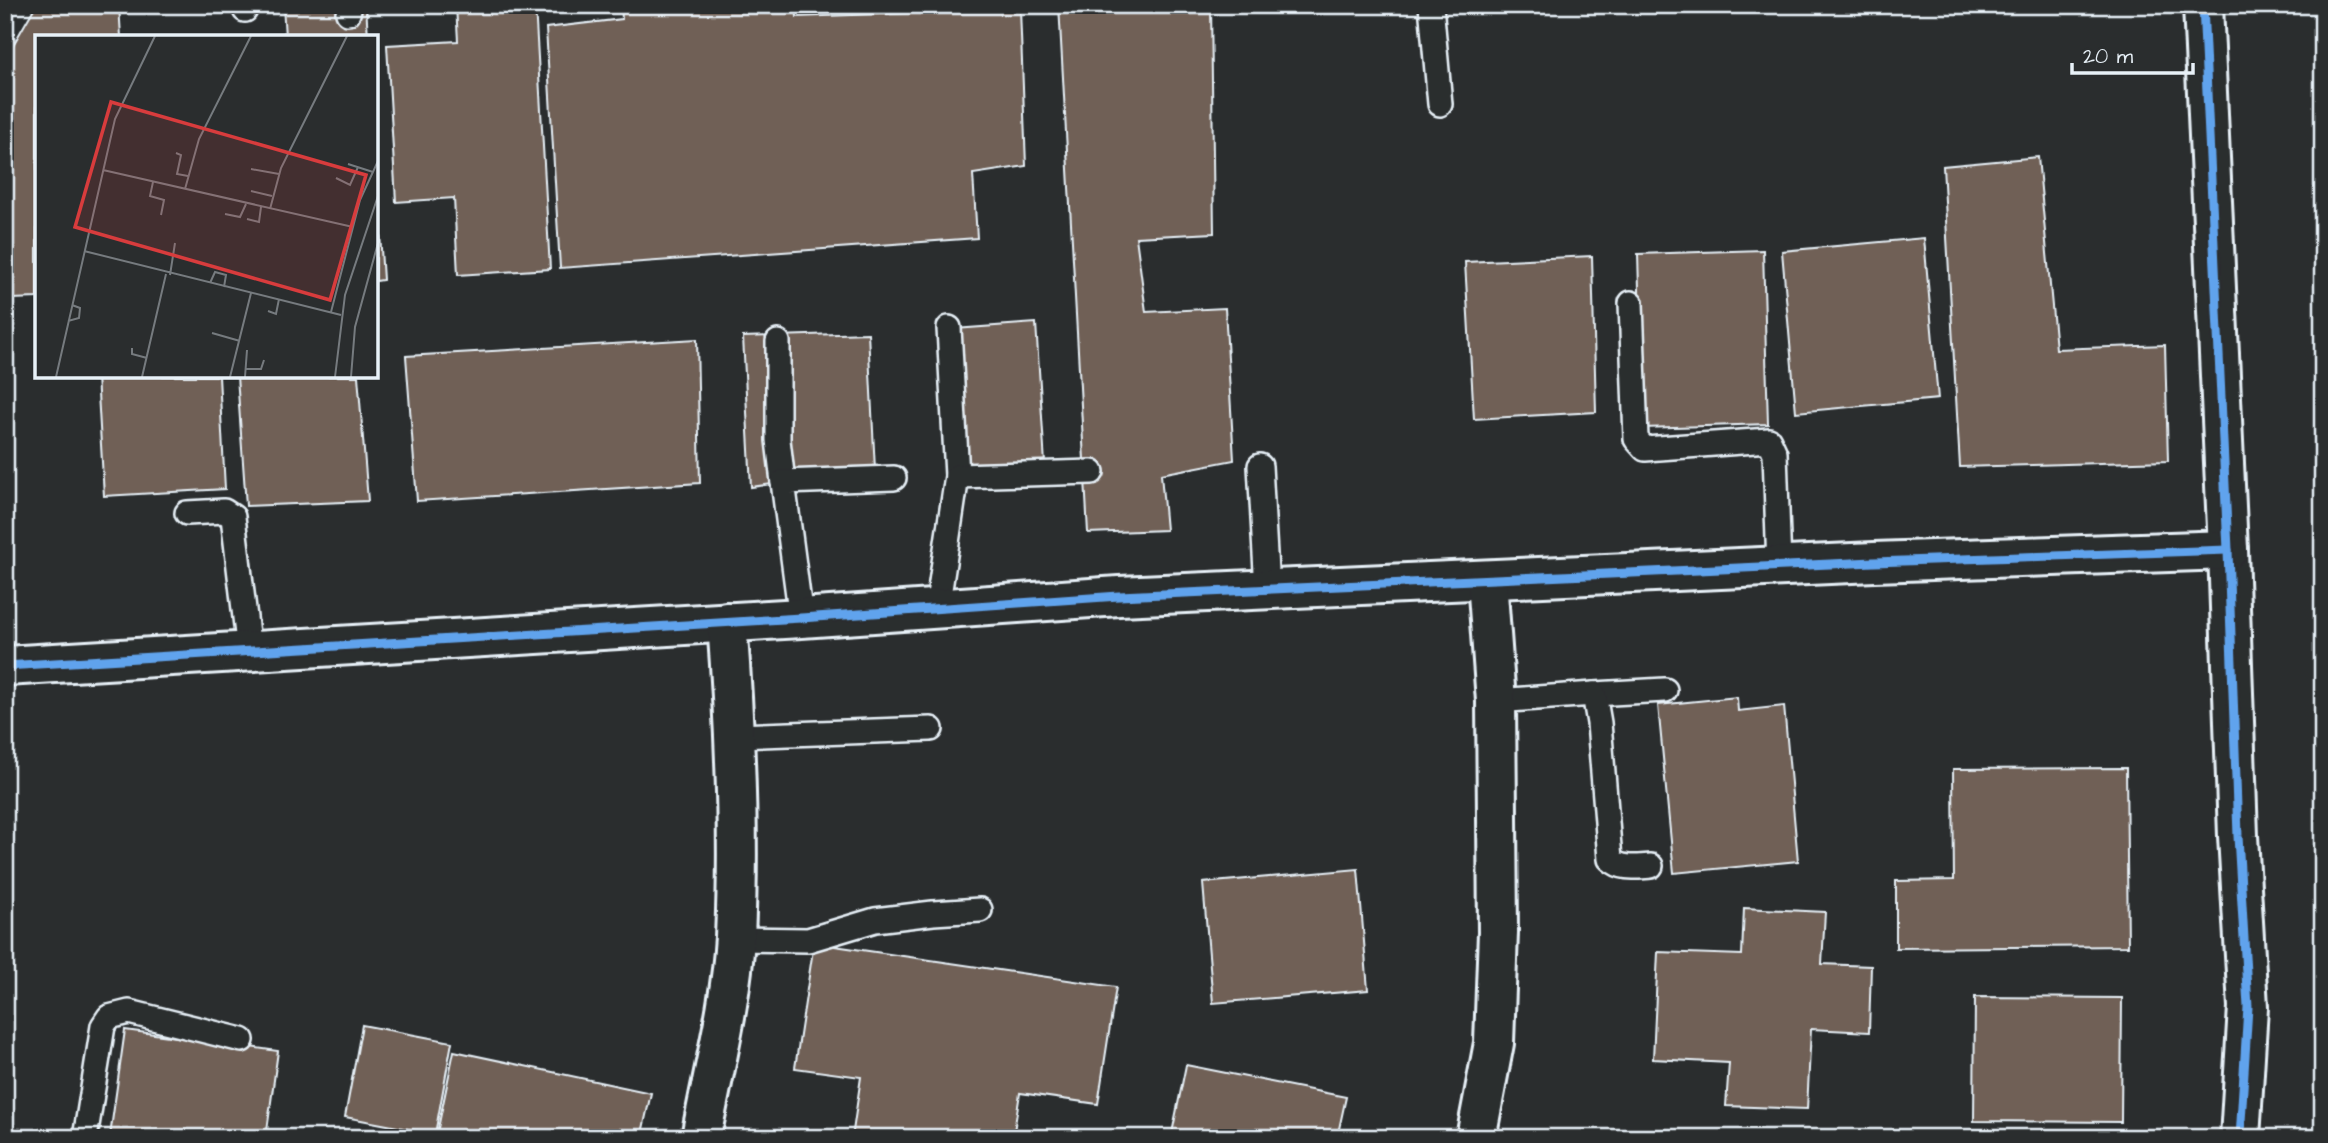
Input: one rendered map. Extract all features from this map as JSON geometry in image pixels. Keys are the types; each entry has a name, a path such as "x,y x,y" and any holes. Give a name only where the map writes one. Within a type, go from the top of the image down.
{"street":[{"path":"2203,5 2238,836 2248,1007 2240,1138"},
{"path":"5,666 1119,596 2228,550"},
{"path":"1476,1138 1494,1043 1498,879 1496,701 1487,580"},
{"path":"701,1138 735,939 737,793 727,622"}],"lane":[{"path":"1431,5 1440,104"},
{"path":"1631,303 1636,439 1645,449 1769,440 1775,453 1779,567"},
{"path":"937,608 957,476 949,328"},
{"path":"778,342 778,440 801,618"},
{"path":"1259,466 1268,589"},
{"path":"957,476 1092,472"},
{"path":"783,482 894,478"},
{"path":"187,513 224,511 233,517 249,651"},
{"path":"1496,701 1665,691"},
{"path":"1594,694 1599,723 1610,859 1617,866 1651,866"},
{"path":"735,736 931,730"},
{"path":"735,939 808,940 875,920 980,910"},
{"path":"85,1138 103,1026 109,1017 129,1012 242,1040"}],"building":[{"path":"36,5 119,5 121,35 35,35 35,298 12,299 5,171 5,59"},
{"path":"283,5 366,5 368,35 285,35"},
{"path":"456,5 535,5 550,269 458,275 454,198 396,202 387,45 458,41"},
{"path":"621,5 796,5 797,17 1020,9 1026,166 973,174 977,238 560,268 546,28 622,19"},
{"path":"1059,5 1211,5 1214,233 1136,237 1146,312 1225,308 1234,460 1161,474 1166,530 1088,533"},
{"path":"2038,157 2056,349 2165,345 2168,461 1960,467 1943,166"},
{"path":"378,201 383,280 378,281"},
{"path":"1924,238 1938,399 1796,412 1782,251"},
{"path":"1763,250 1768,424 1643,428 1638,254"},
{"path":"1592,256 1596,412 1474,419 1465,262"},
{"path":"1036,323 1045,464 964,469 955,329"},
{"path":"868,333 875,470 751,487 743,337"},
{"path":"697,339 700,483 417,501 406,356"},
{"path":"97,378 219,378 225,489 104,496"},
{"path":"237,378 358,378 368,501 246,506"},
{"path":"1737,697 1738,711 1784,706 1798,861 1674,873 1658,705"},
{"path":"2126,768 2128,946 1896,948 1896,881 1954,880 1953,769"},
{"path":"1358,869 1368,990 1213,1003 1203,883"},
{"path":"1744,908 1825,912 1822,964 1871,966 1869,1032 1811,1029 1807,1109 1726,1106 1729,1063 1653,1059 1658,952 1742,955"},
{"path":"814,943 1116,987 1098,1104 1020,1093 1013,1138 852,1138 861,1077 795,1068"},
{"path":"1975,997 2122,998 2121,1122 1974,1121"},
{"path":"362,1025 452,1042 435,1134 345,1117"},
{"path":"125,1030 278,1051 266,1138 110,1136"},
{"path":"454,1051 651,1093 641,1138 436,1138"},
{"path":"1186,1065 1346,1097 1337,1138 1171,1138"}],"cycle path":[{"path":"2203,5 2238,836 2248,1007 2240,1138"},
{"path":"5,666 1119,596 1874,562 2228,550"}]}
